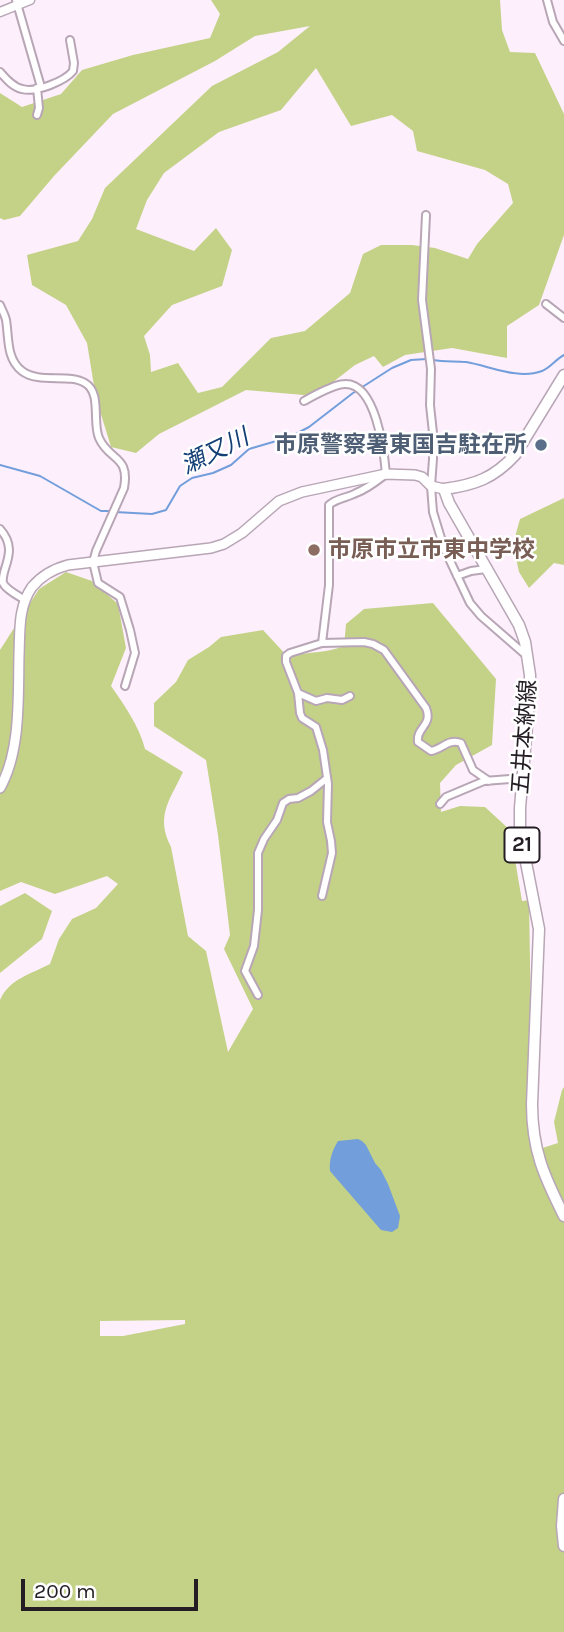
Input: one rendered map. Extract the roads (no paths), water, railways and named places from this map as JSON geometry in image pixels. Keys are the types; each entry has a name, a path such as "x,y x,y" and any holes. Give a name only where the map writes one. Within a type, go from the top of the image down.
{"main road":[{"path":"0,788 13,752 20,622 25,600 32,588 47,573 68,565 211,548 242,533 279,501 302,492 386,474 422,477 431,486 444,489 480,481 498,472 515,455 564,375"},
{"name":"五井本納線","path":"444,489 449,503 519,625 528,657 530,690 520,828 538,929 533,1132 540,1163 564,1216"},
{"path":"564,1499 564,1546"}],"street":[{"path":"0,12 16,3 30,0"},
{"path":"547,0 553,22 564,41"},
{"path":"16,3 39,88 37,115"},
{"path":"0,72 20,89 39,88 64,79 73,71 70,40"},
{"path":"426,215 422,300 431,369 433,512 444,548 470,603 528,657"},
{"path":"546,304 564,318"},
{"path":"0,305 6,320 6,335 12,359 21,370 31,375 52,379 77,379 86,383 93,392 100,440 124,468 124,488 93,562 98,583 120,597 130,630 135,653 125,686"},
{"path":"304,401 340,384 348,383 359,388 367,398 381,435 386,474 356,494 337,499 329,505 328,584 322,643"},
{"path":"0,529 6,536 9,555 3,583 25,600"},
{"path":"457,576 486,569"},
{"path":"322,896 332,853 327,822 328,784 320,736 316,727 302,718 298,693 286,662 286,656 290,653 322,643 364,642 384,650 429,715 417,735 418,742 430,751 458,741 473,770 489,780"},
{"path":"298,693 316,701 327,698 342,700 350,696"},
{"path":"440,804 446,797 484,781 523,778"},
{"path":"258,995 245,971 254,946 258,910 258,853 277,820 283,803 311,791 326,779"}],"water":[{"path":"358,1139 366,1145 381,1170 400,1216 398,1228 392,1232 381,1230 330,1171 331,1156 338,1141"}],"waterway":[{"name":"瀬又川","path":"433,360 466,362 523,374 542,371 564,355"},
{"name":"瀬又川","path":"115,512 152,514 166,510 180,486 192,478 213,473 231,465 249,449 290,437 309,427 353,393 392,368 411,360 427,359"},
{"name":"瀬又川","path":"0,465 40,476 101,511 109,511"}],"place":[{"name":"市原警察署東国吉駐在所","path":"541,445"},
{"name":"市原市立市東中学校","path":"314,550"}]}
